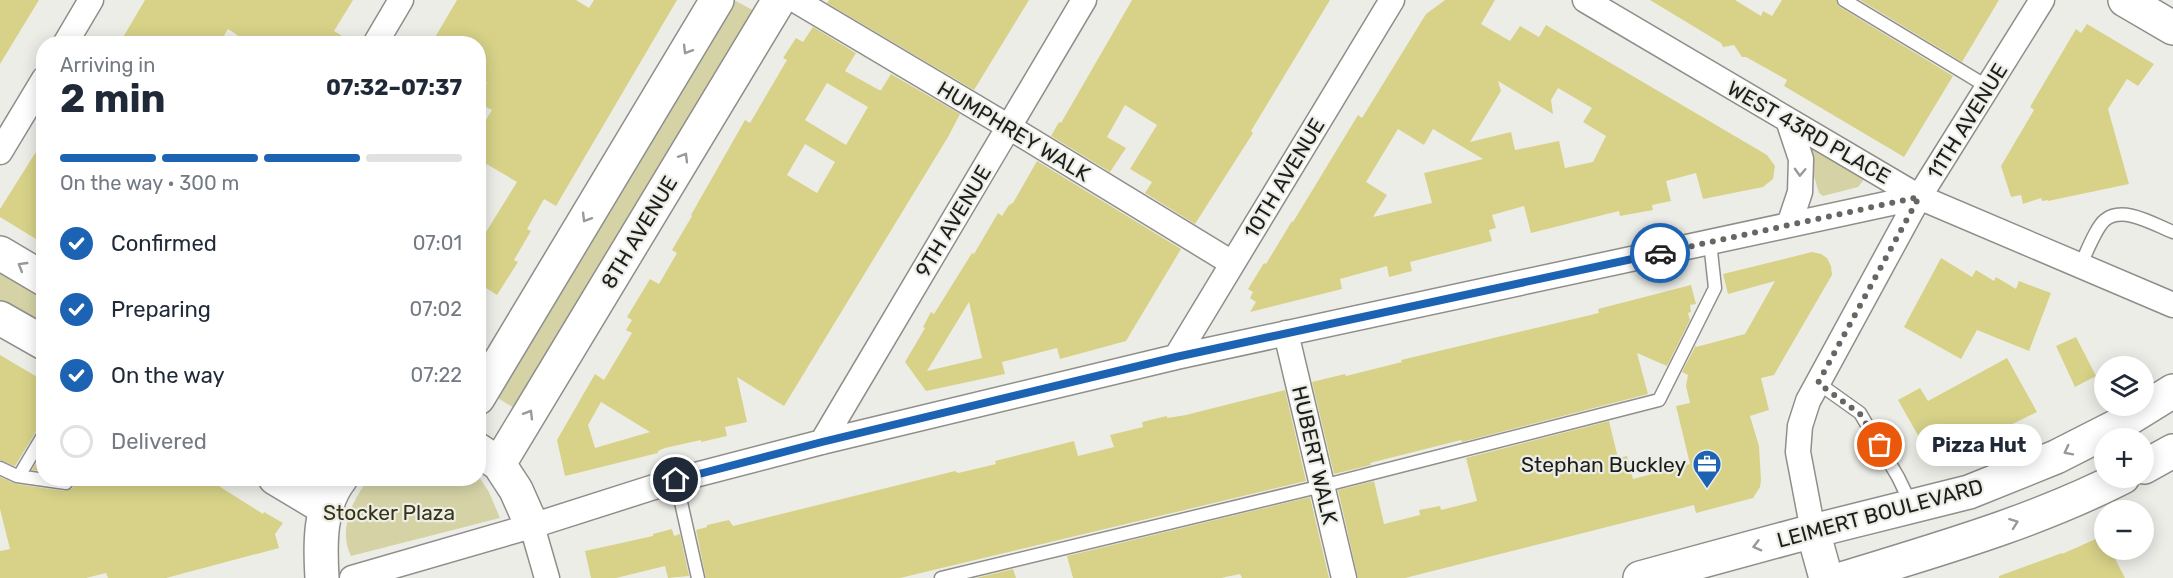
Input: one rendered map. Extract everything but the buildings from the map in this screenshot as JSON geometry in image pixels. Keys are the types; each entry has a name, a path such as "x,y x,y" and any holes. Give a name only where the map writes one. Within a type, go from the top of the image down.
{"street":[{"path":"70,36 91,0"},
{"path":"380,36 401,0"},
{"path":"486,385 717,0"},
{"name":"8TH AVENUE","path":"489,457 779,0"},
{"name":"HUMPHREY WALK","path":"795,0 1232,263"},
{"name":"9TH AVENUE","path":"822,442 1084,0"},
{"name":"10TH AVENUE","path":"1176,357 1392,0"},
{"name":"WEST 43RD PLACE","path":"1585,0 1919,197 2173,305"},
{"name":"11TH AVENUE","path":"1826,578 1813,531 1798,452 1800,426 1808,401 1919,197 2042,0"},
{"path":"2125,0 2173,28"},
{"path":"0,152 36,92"},
{"path":"1788,120 1800,159 1800,192 1789,225"},
{"path":"352,578 532,526 676,480 822,442 1176,357 1919,197"},
{"path":"0,254 36,274"},
{"path":"0,318 36,338"},
{"name":"HUBERT WALK","path":"1286,333 1344,578"},
{"name":"LEIMERT BOULEVARD","path":"1640,578 1969,492 2066,452 2115,427 2173,390"},
{"path":"2154,462 2173,452"},
{"path":"489,457 516,490 532,526 547,578"},
{"path":"1831,578 1844,558 1970,522 1987,503 2003,478"},
{"path":"289,486 326,508"},
{"path":"322,578 322,536 326,508 336,486"},
{"path":"1845,578 1899,570 1971,538 2040,514 2098,488"}],"lane":[{"path":"1844,0 1989,87"},
{"path":"2080,266 2104,221 2112,215 2130,215 2173,232"},
{"path":"941,578 1322,486 1659,400 1715,288 1710,242"},
{"path":"1818,383 1860,414 1898,477 1912,507"},
{"path":"19,476 36,447"},
{"path":"0,468 19,476 36,479"},
{"path":"676,480 698,578"}],"green space":[{"path":"734,0 760,14 521,412 496,397"},
{"path":"1802,137 1863,173 1863,181 1858,187 1823,196 1819,193"},
{"path":"0,268 36,290 36,324 0,302"},
{"name":"Stocker Plaza","path":"364,486 485,486 500,518 351,556 347,546 346,526 357,496"}],"way so far":[{"path":"1660,253 1919,197 1818,383 1860,414 1880,445"}],"place":[{"name":"Pizza Hut","path":"1880,445"},
{"name":"Stephan Buckley","path":"1707,490"}],"route":[{"path":"676,480 822,442 1176,357 1660,253"}]}
